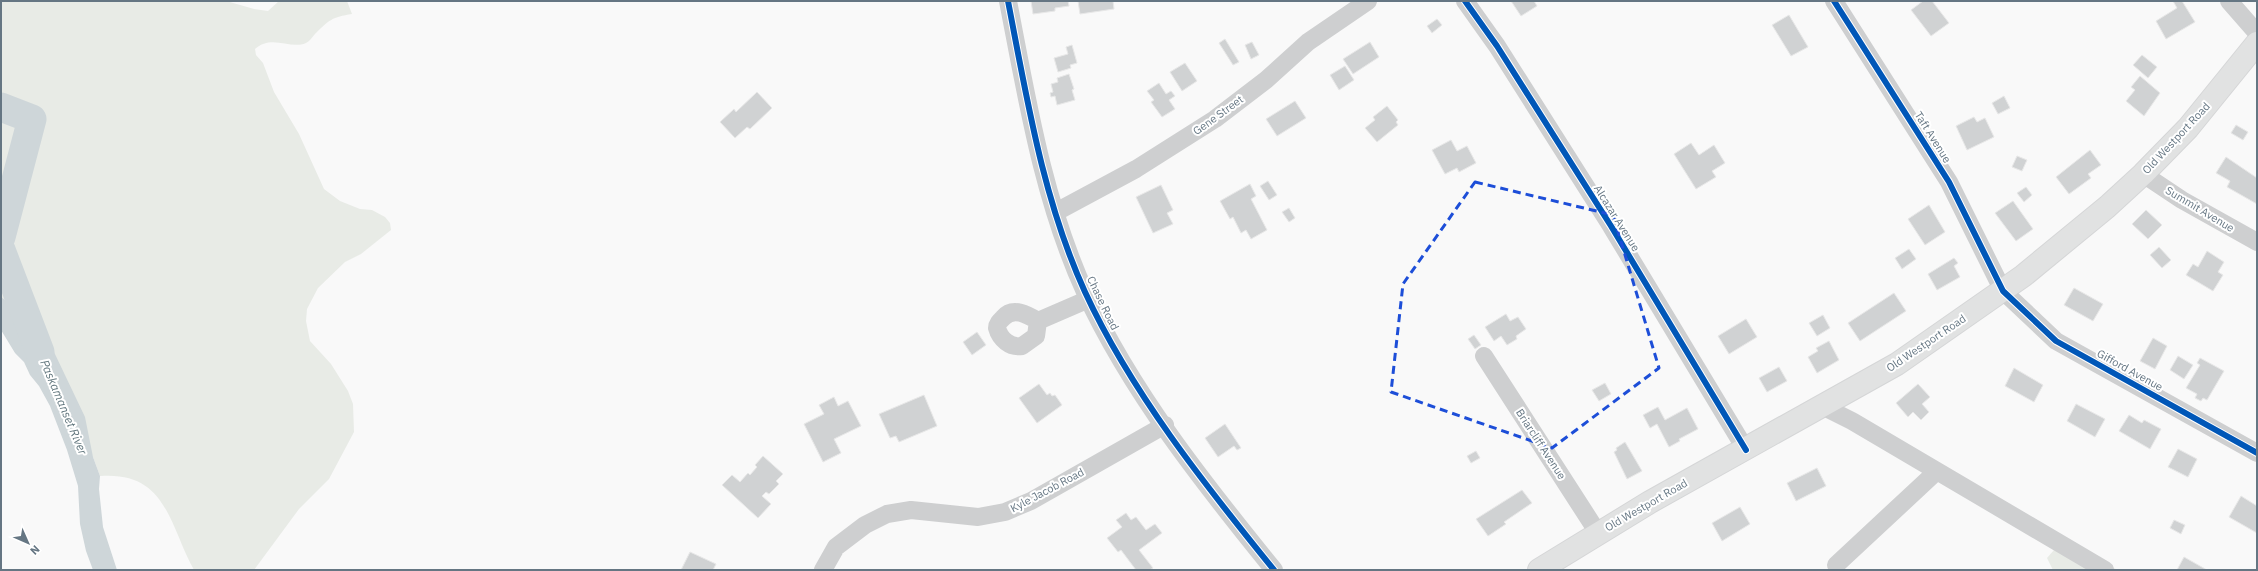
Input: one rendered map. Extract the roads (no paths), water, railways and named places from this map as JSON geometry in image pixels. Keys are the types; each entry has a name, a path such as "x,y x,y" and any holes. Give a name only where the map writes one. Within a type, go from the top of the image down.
{"main road":[{"name":"Old Westport Road","path":"1549,567 1598,533 1897,364 2003,291 2048,257 2143,174 2188,128 2257,43"}],"street":[{"name":"Chase Road","path":"1008,1 1029,108 1047,185 1068,250 1089,299 1131,376 1199,475 1274,570"},
{"name":"Gene Street","path":"1056,212 1136,169 1215,119 1266,80 1308,42 1368,1"},
{"name":"Alcazar Avenue","path":"1465,1 1497,46 1611,226 1746,450"},
{"name":"Taft Avenue","path":"1834,1 1948,182 2003,291"},
{"path":"2229,1 2257,33"},
{"name":"Summit Avenue","path":"2143,174 2182,200 2257,242"},
{"name":"Gifford Avenue","path":"2003,291 2056,341 2257,454"},
{"path":"1038,321 1089,299"},
{"name":"Briarcliff Avenue","path":"1484,356 1598,533"},
{"path":"1822,406 1852,421 2105,570"},
{"name":"Kyle Jacob Road","path":"823,570 836,547 865,526 887,514 911,510 978,517 1005,512 1031,500 1165,425"},
{"path":"1836,564 1937,471"}],"water":[{"path":"1,297 24,313 54,352 85,417 93,457 100,476 99,489 103,527 117,570 93,570 86,551 80,524 78,486 67,450 50,406 39,386 30,375 24,362 15,353 1,330"}],"waterway":[{"name":"Paskamanset River","path":"1,107 32,119 1,237"},
{"name":"Paskamanset River","path":"1,250 40,352"}]}
